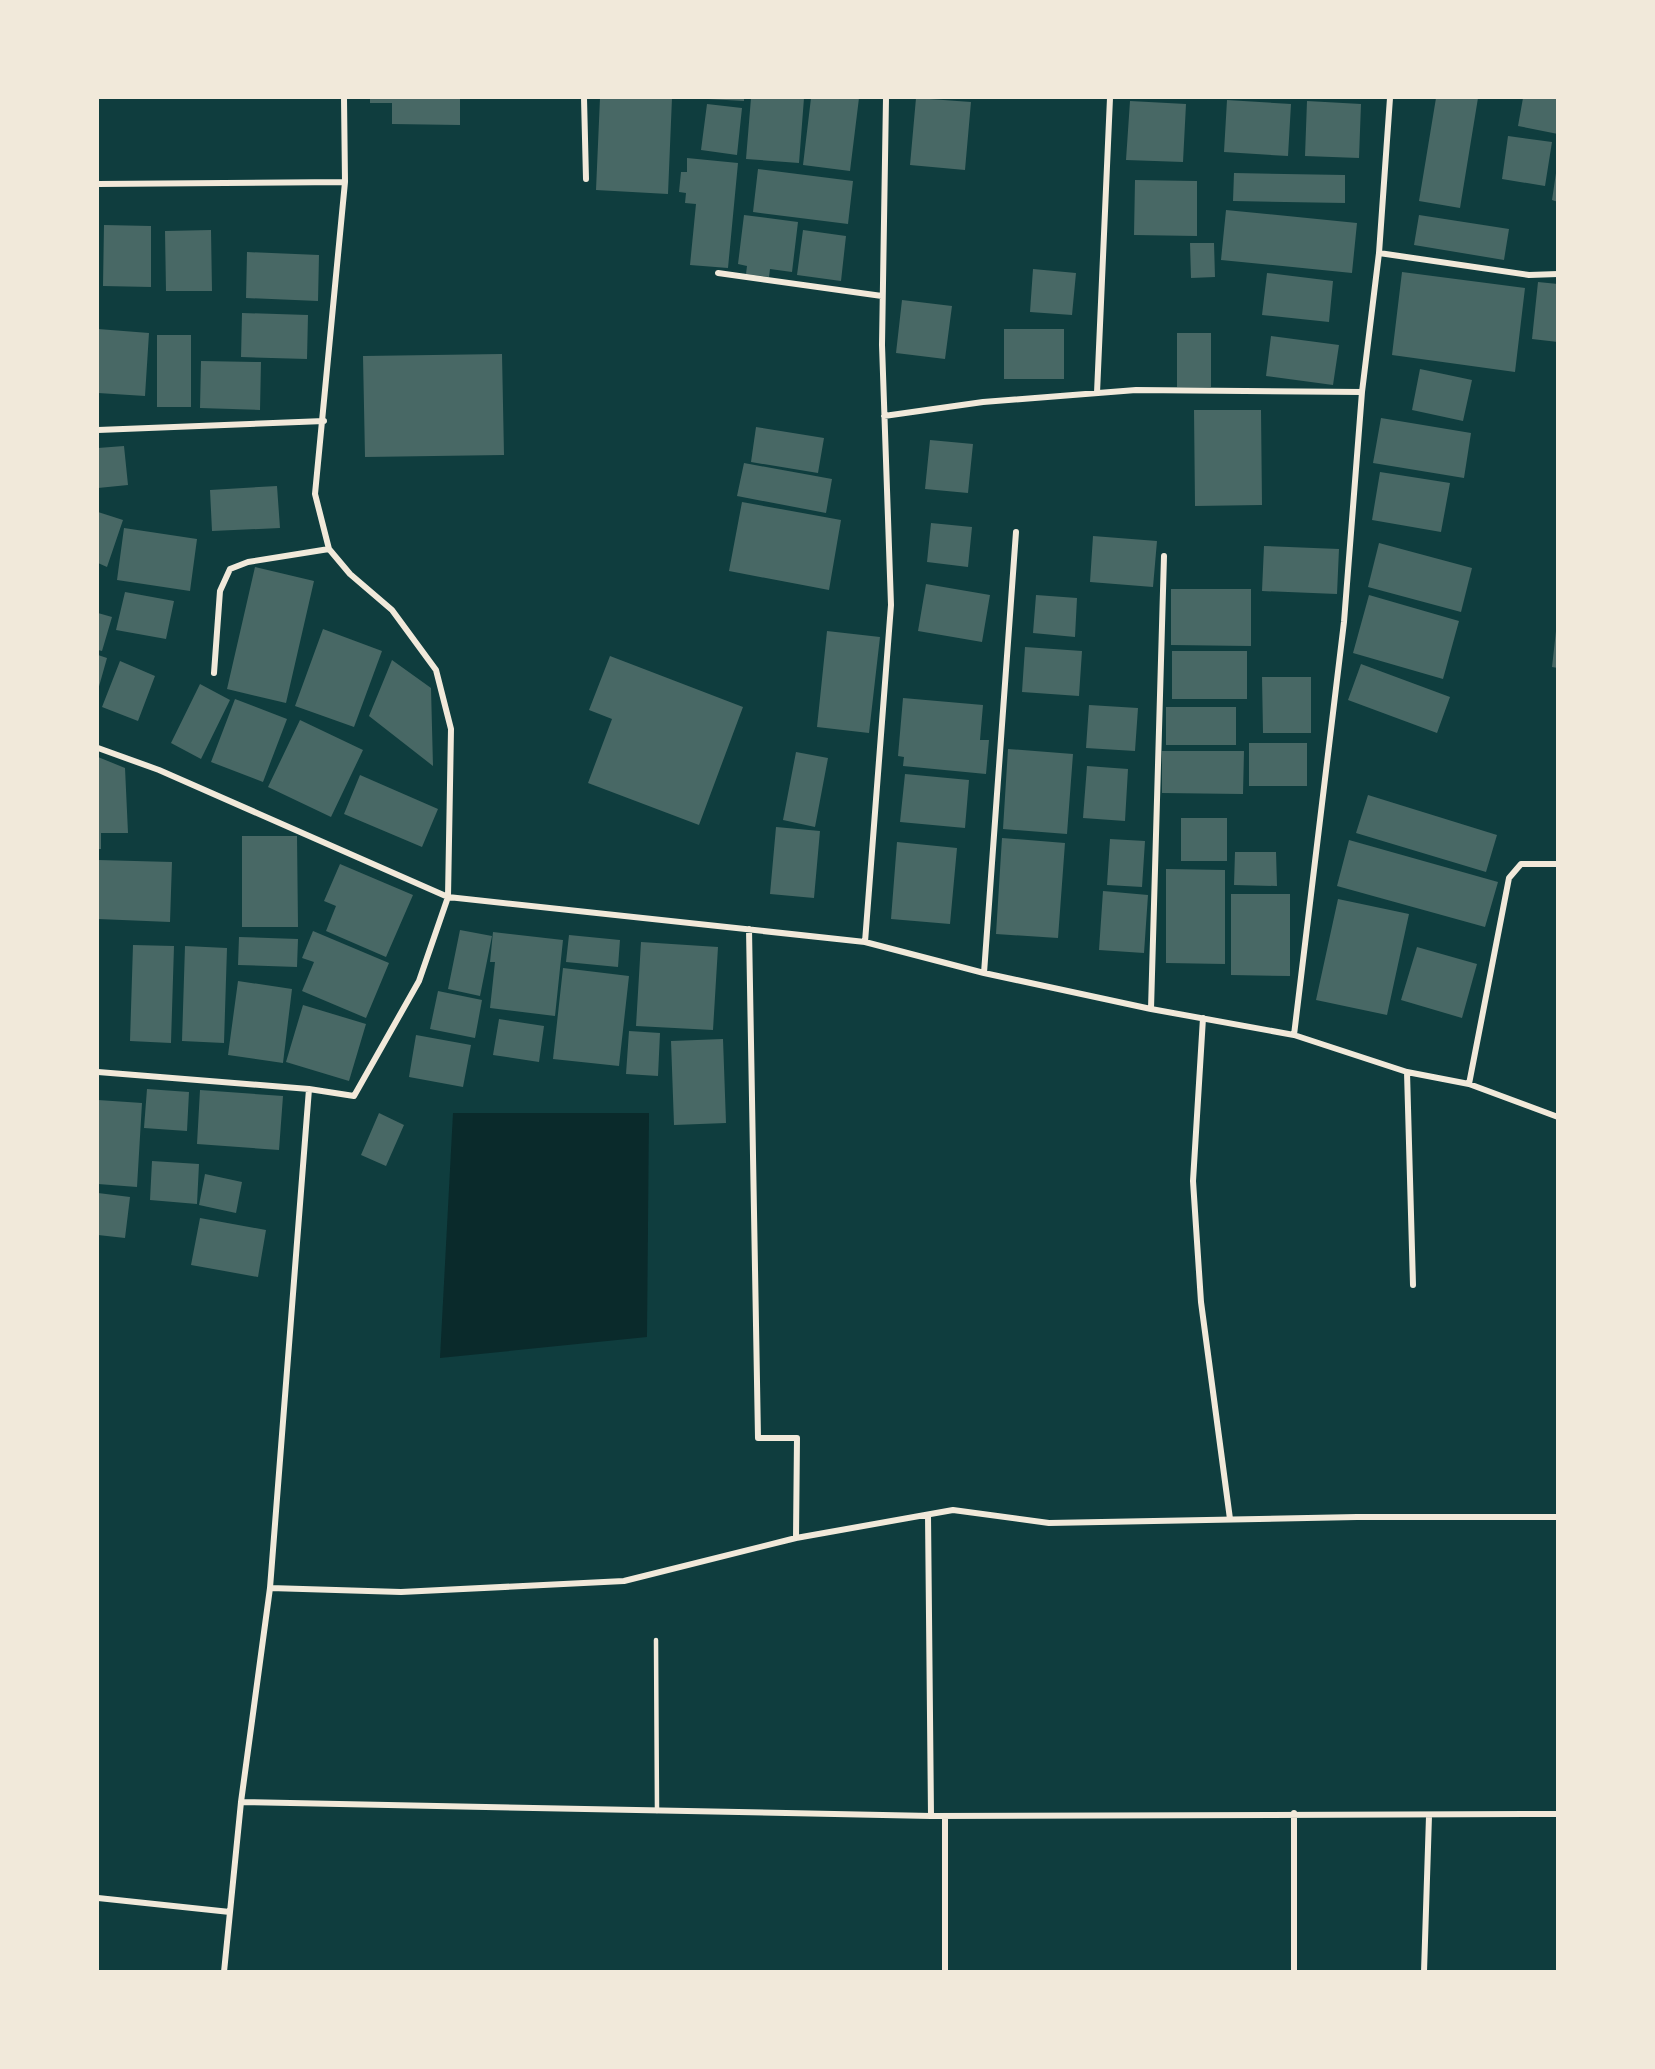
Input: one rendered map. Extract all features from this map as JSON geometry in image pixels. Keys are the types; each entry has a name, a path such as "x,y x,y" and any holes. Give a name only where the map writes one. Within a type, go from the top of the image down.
{"street":[{"path":"98,1072 309,1089 354,1096 419,981 448,897 452,729 436,670 392,610 350,574 328,549 315,494 324,421 345,182 344,98"},
{"path":"584,98 585,179"},
{"path":"865,942 891,605 882,296 886,98"},
{"path":"1097,393 1110,98"},
{"path":"1294,1035 1344,621 1362,392 1379,253 1390,98"},
{"path":"98,184 345,182"},
{"path":"1379,253 1529,275 1557,274"},
{"path":"718,273 882,296"},
{"path":"884,416 983,402 1136,390 1362,392"},
{"path":"98,430 324,421"},
{"path":"984,973 1016,532"},
{"path":"214,673 220,591 230,569 248,562 328,549"},
{"path":"1151,1009 1164,556"},
{"path":"98,748 159,770 448,897 865,942 984,973 1151,1009 1294,1035 1407,1072 1469,1084 1557,1116"},
{"path":"1469,1084 1509,878 1521,864 1557,864"},
{"path":"749,929 758,1438 797,1438 795,1538"},
{"path":"1203,1018 1194,1181 1201,1302 1230,1519"},
{"path":"1407,1072 1413,1285"},
{"path":"224,1971 241,1802 270,1588 309,1089"},
{"path":"270,1588 401,1592 624,1581 795,1538 953,1510 1049,1523 1230,1519 1557,1517"},
{"path":"928,1515 931,1816"},
{"path":"241,1802 931,1816 1294,1813 1429,1816 1557,1814"},
{"path":"1294,1813 1294,1971"},
{"path":"945,1816 945,1971"},
{"path":"1424,1971 1429,1816"},
{"path":"98,1898 230,1912"}],"lane":[{"path":"656,1640 657,1811"}],"water":[{"path":"453,1113 649,1113 647,1337 440,1358"}],"building":[{"path":"370,98 460,98 460,125 392,124 392,103 370,103"},
{"path":"600,98 672,98 668,194 596,190"},
{"path":"744,98 744,101 708,99"},
{"path":"751,98 804,98 799,163 746,159"},
{"path":"811,98 859,98 850,171 803,165"},
{"path":"916,98 971,102 965,170 910,165"},
{"path":"1436,98 1478,98 1460,208 1419,201"},
{"path":"1523,98 1558,98 1558,134 1518,126"},
{"path":"1227,100 1291,104 1288,156 1224,152"},
{"path":"1130,101 1186,104 1183,162 1126,160"},
{"path":"1307,101 1361,104 1359,158 1305,156"},
{"path":"707,104 742,108 737,155 701,150"},
{"path":"1508,136 1552,142 1545,186 1502,179"},
{"path":"687,158 738,163 728,268 690,265 696,204 685,203 686,193 679,192 681,172 687,172"},
{"path":"758,169 853,181 848,224 753,212"},
{"path":"1234,173 1345,175 1345,203 1233,201"},
{"path":"1556,173 1558,173 1558,202 1552,200"},
{"path":"1135,180 1197,181 1197,236 1134,235"},
{"path":"1226,210 1357,223 1352,273 1221,260"},
{"path":"744,215 798,222 792,272 770,269 769,277 746,274 747,266 738,264"},
{"path":"1419,215 1509,229 1504,260 1414,245"},
{"path":"104,225 151,226 151,287 103,286"},
{"path":"211,230 212,291 166,291 165,231"},
{"path":"803,230 846,236 841,281 797,275"},
{"path":"1190,243 1214,243 1215,277 1191,278"},
{"path":"247,252 319,255 318,301 246,298"},
{"path":"1033,269 1076,273 1072,315 1030,312"},
{"path":"1402,272 1525,288 1515,372 1392,355"},
{"path":"1267,273 1333,281 1329,322 1262,315"},
{"path":"1538,282 1558,284 1558,342 1532,339"},
{"path":"902,300 952,306 945,359 896,353"},
{"path":"242,313 308,315 307,359 241,357"},
{"path":"98,329 149,333 145,396 98,393"},
{"path":"1004,329 1064,329 1064,379 1004,379"},
{"path":"1177,333 1211,333 1211,387 1177,387"},
{"path":"157,335 191,335 191,407 157,407"},
{"path":"1271,336 1339,345 1333,385 1266,376"},
{"path":"502,354 504,455 365,457 363,356"},
{"path":"201,361 261,362 260,410 200,408"},
{"path":"1420,369 1472,380 1463,421 1412,410"},
{"path":"1194,410 1261,410 1262,505 1195,506"},
{"path":"1381,418 1471,433 1464,478 1373,463"},
{"path":"756,427 824,438 818,473 751,462"},
{"path":"930,440 973,444 968,493 925,489"},
{"path":"124,446 128,485 98,488 98,448"},
{"path":"744,463 832,479 826,513 737,496"},
{"path":"1380,472 1450,483 1441,532 1372,520"},
{"path":"277,486 280,528 212,531 210,490"},
{"path":"742,502 841,520 829,590 729,571"},
{"path":"98,512 123,520 107,567 98,563"},
{"path":"931,523 972,527 968,567 927,562"},
{"path":"124,528 197,539 190,591 117,580"},
{"path":"1093,536 1157,541 1153,587 1090,582"},
{"path":"1379,543 1472,568 1461,612 1368,587"},
{"path":"1264,546 1339,549 1337,594 1262,591"},
{"path":"255,567 314,581 286,703 227,689"},
{"path":"926,584 990,595 982,642 918,631"},
{"path":"1171,589 1251,589 1251,646 1171,645"},
{"path":"125,592 174,601 166,639 116,630"},
{"path":"1036,595 1077,598 1075,637 1033,633"},
{"path":"1369,595 1459,621 1443,679 1353,653"},
{"path":"98,613 112,617 102,651 98,650"},
{"path":"323,629 382,651 354,727 295,706"},
{"path":"827,631 880,637 869,733 817,727"},
{"path":"1556,631 1558,631 1558,668 1552,667"},
{"path":"1025,647 1082,651 1079,696 1022,692"},
{"path":"1172,651 1247,651 1247,699 1172,699"},
{"path":"98,655 107,658 98,690"},
{"path":"610,656 743,707 699,825 588,783 612,719 589,710"},
{"path":"392,660 431,688 433,766 369,716"},
{"path":"120,661 155,676 138,721 102,707"},
{"path":"1361,664 1450,697 1437,733 1348,700"},
{"path":"1262,677 1311,677 1311,733 1263,733"},
{"path":"200,684 230,700 201,759 171,743"},
{"path":"903,698 983,705 980,740 989,740 986,774 903,766 904,757 898,756"},
{"path":"235,699 287,719 263,782 211,762"},
{"path":"1089,705 1138,708 1135,751 1086,748"},
{"path":"1166,707 1236,707 1236,745 1166,745"},
{"path":"300,720 363,750 331,817 268,787"},
{"path":"1249,743 1307,743 1307,786 1249,786"},
{"path":"1008,749 1073,754 1067,834 1003,829"},
{"path":"1162,751 1244,751 1243,794 1162,793"},
{"path":"796,752 828,758 815,827 783,820"},
{"path":"98,757 125,768 128,833 101,833 101,849 98,849"},
{"path":"1087,766 1128,769 1125,821 1083,818"},
{"path":"905,774 969,780 965,828 900,822"},
{"path":"360,775 438,809 422,847 344,814"},
{"path":"1368,795 1497,835 1486,872 1356,833"},
{"path":"1181,818 1227,818 1227,861 1181,861"},
{"path":"776,827 820,831 814,898 770,894"},
{"path":"242,836 297,836 298,927 242,927"},
{"path":"1002,838 1065,843 1058,938 996,934"},
{"path":"1110,839 1145,841 1142,887 1107,885"},
{"path":"1349,840 1498,882 1485,927 1337,886"},
{"path":"897,842 957,848 950,924 891,919"},
{"path":"1235,852 1276,852 1277,886 1234,885"},
{"path":"98,860 172,862 170,922 98,919"},
{"path":"340,864 413,895 386,957 326,931 336,906 324,901"},
{"path":"1166,869 1225,870 1225,964 1166,963"},
{"path":"1103,891 1148,895 1144,953 1099,950"},
{"path":"1231,894 1290,894 1290,976 1231,975"},
{"path":"1338,899 1409,914 1387,1015 1316,1000"},
{"path":"460,930 492,936 480,996 448,989"},
{"path":"313,931 389,963 366,1018 302,991 314,962 302,958"},
{"path":"493,932 563,940 555,1016 490,1008 495,962 490,962"},
{"path":"569,935 620,940 618,967 566,962"},
{"path":"239,937 298,939 297,967 238,965"},
{"path":"641,942 718,947 713,1030 636,1026"},
{"path":"133,945 174,946 171,1043 130,1041"},
{"path":"185,946 227,948 224,1043 182,1041"},
{"path":"1417,947 1477,964 1462,1018 1401,1000"},
{"path":"563,968 629,976 619,1066 553,1059"},
{"path":"238,981 292,989 283,1063 228,1055"},
{"path":"438,991 482,1000 475,1038 430,1029"},
{"path":"303,1005 366,1024 349,1081 286,1062"},
{"path":"499,1019 544,1026 539,1062 493,1055"},
{"path":"629,1031 660,1033 658,1076 626,1074"},
{"path":"416,1035 471,1045 463,1087 409,1077"},
{"path":"723,1039 726,1123 674,1125 671,1041"},
{"path":"147,1089 189,1092 187,1131 144,1128"},
{"path":"200,1090 283,1096 279,1150 197,1144"},
{"path":"98,1100 142,1103 137,1187 98,1184"},
{"path":"379,1113 404,1125 386,1166 361,1155"},
{"path":"152,1161 199,1164 197,1204 150,1200"},
{"path":"205,1174 242,1182 236,1213 199,1205"},
{"path":"98,1193 130,1197 125,1238 98,1235"},
{"path":"200,1218 266,1230 258,1277 191,1265"}]}
